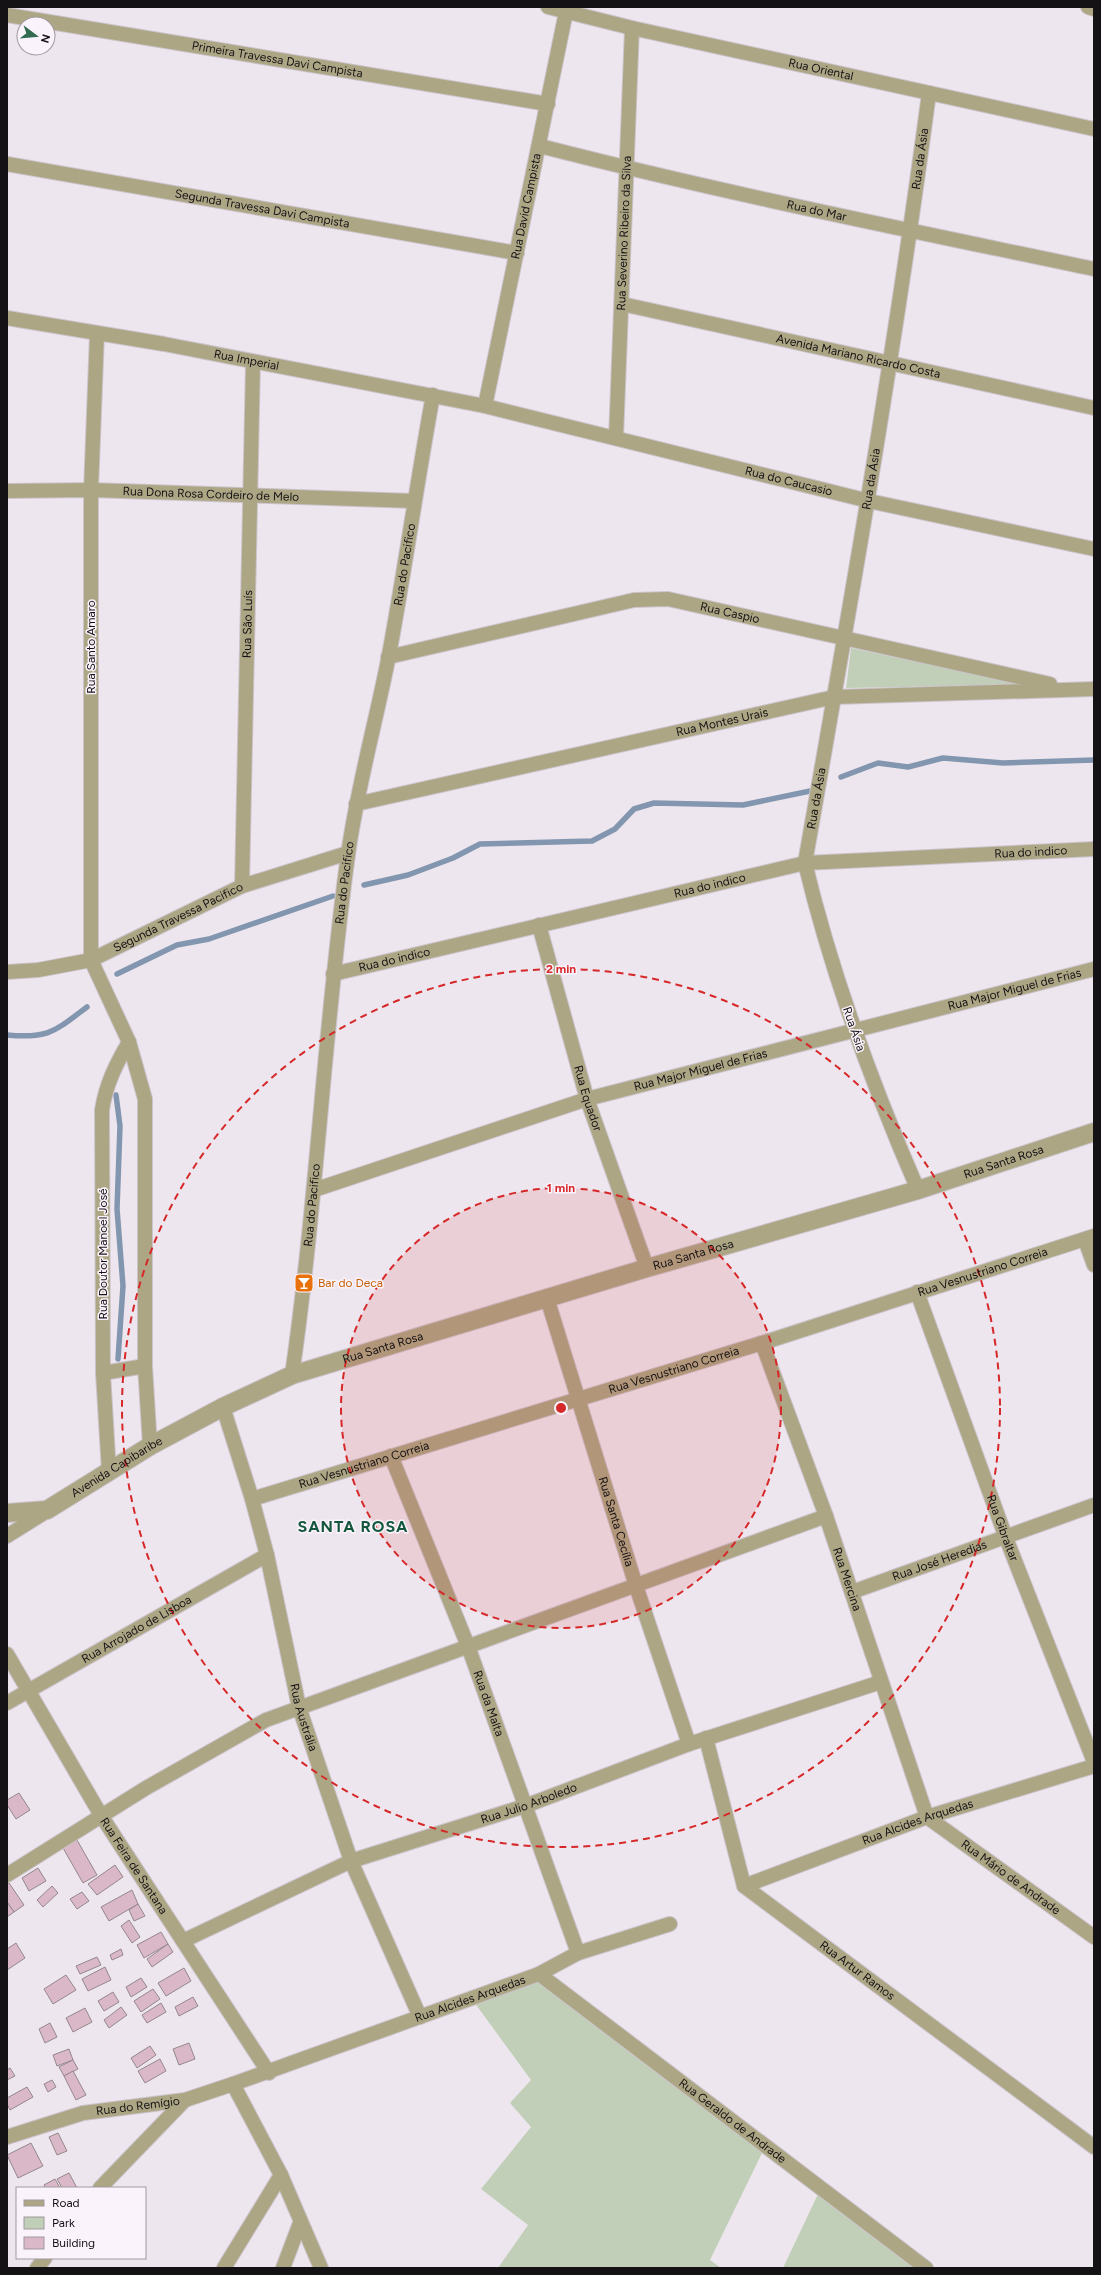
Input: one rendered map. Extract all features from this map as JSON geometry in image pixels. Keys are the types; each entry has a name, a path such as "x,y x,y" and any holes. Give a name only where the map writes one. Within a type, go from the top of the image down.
{"street":[{"name":"Rua Oriental","path":"548,7 567,9 632,28 1094,129"},
{"path":"1088,7 1094,9"},
{"name":"Rua David Campista","path":"485,406 540,146 567,9"},
{"name":"Primeira Travessa Davi Campista","path":"7,15 548,104"},
{"name":"Rua Severino Ribeiro da Silva","path":"616,438 622,304 625,168 632,28"},
{"name":"Rua da Ásia","path":"805,863 843,638 869,501 911,231 929,93"},
{"name":"Rua do Mar","path":"540,146 625,168 911,231 1094,269"},
{"name":"Segunda Travessa Davi Campista","path":"7,164 517,253"},
{"name":"Avenida Mariano Ricardo Costa","path":"622,304 890,365 1094,408"},
{"name":"Rua Imperial","path":"7,318 164,344 485,406"},
{"name":"Rua Santo Amaro","path":"91,960 91,490 98,334"},
{"name":"Rua São Luís","path":"242,886 253,362"},
{"name":"Rua do Pacifico","path":"292,1375 306,1279 333,974 348,853 356,804 388,657 433,395"},
{"name":"Rua do Caucasio","path":"485,406 869,501 1094,548"},
{"name":"Rua Dona Rosa Cordeiro de Melo","path":"7,491 91,490 414,500"},
{"name":"Rua Caspio","path":"388,657 634,600 676,600 1071,689"},
{"name":"Rua Montes Urais","path":"356,804 834,697 1094,689"},
{"name":"Rua do indico","path":"333,974 805,863 1094,849"},
{"name":"Segunda Travessa Pacifico","path":"7,972 38,970 91,960 242,886 348,853"},
{"name":"Rua Ásia","path":"805,863 815,904 854,1031 882,1108 918,1190"},
{"name":"Rua Equador","path":"539,926 587,1099 647,1268"},
{"path":"91,960 129,1042 145,1099 145,1366 150,1446"},
{"name":"Rua Major Miguel de Frias","path":"314,1190 587,1099 1094,969"},
{"name":"Rua Doutor Manoel José","path":"109,1472 103,1373 102,1110 110,1080 117,1063 129,1042"},
{"name":"Rua Santa Rosa","path":"223,1407 292,1375 647,1268 918,1190 1094,1132"},
{"path":"1089,1238 1094,1265"},
{"name":"Rua Vesnustriano Correia","path":"252,1499 762,1343 1089,1238"},
{"name":"Rua Gibraltar","path":"917,1292 1006,1538 1094,1762"},
{"name":"Rua Santa Cecília","path":"547,1298 636,1586 689,1744"},
{"name":"Rua Mercina","path":"762,1343 826,1516 927,1817"},
{"path":"103,1373 145,1366"},
{"name":"Avenida Capibaribe","path":"7,1513 48,1510 150,1446 223,1407"},
{"name":"Rua Austrália","path":"223,1407 252,1499 267,1555 299,1707 351,1861 420,2017"},
{"name":"Rua da Malta","path":"391,1456 468,1646 578,1953"},
{"name":"Rua José Heredias","path":"852,1592 1006,1538 1094,1505"},
{"path":"7,1536 48,1510"},
{"path":"7,1876 146,1788 266,1720 826,1516"},
{"name":"Rua Arrojado de Lisboa","path":"7,1703 27,1690 267,1555"},
{"name":"Rua Feira de Santana","path":"7,1654 102,1817 269,2072"},
{"name":"Rua Julio Arboledo","path":"183,1941 351,1861 525,1806 706,1738 881,1682"},
{"path":"706,1738 744,1886"},
{"name":"Rua Alcides Arquedas","path":"744,1886 927,1817 1094,1766"},
{"name":"Rua Mário de Andrade","path":"927,1817 1094,1937"},
{"name":"Rua Artur Ramos","path":"744,1886 1094,2147"},
{"name":"Rua Alcides Arquedas","path":"269,2072 539,1974 578,1953 670,1924"},
{"name":"Rua Geraldo de Andrade","path":"539,1974 926,2268"},
{"name":"Rua do Remígio","path":"7,2137 82,2113 185,2100 269,2072"},
{"path":"233,2084 281,2175 300,2223 321,2268"},
{"path":"101,2187 185,2100"},
{"path":"224,2268 281,2175"},
{"path":"283,2268 300,2223"},
{"path":"38,2268 44,2259"}],"green space":[{"path":"851,648 1025,685 846,688"},
{"path":"537,1978 763,2151 710,2260 721,2268 498,2268 528,2225 481,2189 531,2127 510,2103 531,2080 474,2002"},
{"path":"818,2194 915,2268 783,2268"}],"building":[{"path":"19,1793 30,1810 16,1819 7,1805 7,1800"},
{"path":"77,1840 97,1875 83,1883 63,1848"},
{"path":"115,1865 123,1877 97,1895 88,1884"},
{"path":"38,1868 46,1881 29,1891 22,1878"},
{"path":"9,1883 24,1905 14,1912 7,1902 7,1884"},
{"path":"52,1886 58,1893 43,1907 37,1900"},
{"path":"132,1890 138,1904 109,1921 101,1907"},
{"path":"82,1892 89,1901 77,1909 70,1899"},
{"path":"7,1902 14,1912 7,1917"},
{"path":"138,1904 145,1916 134,1921 129,1910"},
{"path":"129,1920 140,1937 132,1943 121,1926"},
{"path":"161,1932 168,1944 144,1958 137,1945"},
{"path":"16,1943 25,1958 7,1970 7,1949"},
{"path":"168,1944 173,1952 152,1967 147,1959"},
{"path":"121,1949 123,1955 112,1960 110,1955"},
{"path":"97,1957 101,1965 80,1974 76,1966"},
{"path":"105,1967 111,1980 88,1991 82,1979"},
{"path":"184,1968 191,1981 166,1996 158,1983"},
{"path":"66,1975 76,1990 53,2004 44,1989"},
{"path":"141,1978 147,1987 131,1997 126,1987"},
{"path":"153,1989 160,1999 141,2012 134,2001"},
{"path":"113,1992 119,2002 104,2011 98,2001"},
{"path":"193,1997 198,2006 179,2016 175,2007"},
{"path":"161,2003 166,2012 147,2023 142,2015"},
{"path":"121,2007 127,2015 109,2028 104,2020"},
{"path":"85,2008 92,2022 73,2032 66,2018"},
{"path":"50,2023 57,2037 45,2043 39,2029"},
{"path":"189,2043 195,2059 179,2065 173,2049"},
{"path":"150,2046 156,2055 137,2068 131,2058"},
{"path":"69,2049 73,2060 57,2066 53,2055"},
{"path":"160,2059 166,2071 145,2083 138,2071"},
{"path":"73,2060 78,2069 64,2076 59,2067"},
{"path":"10,2068 15,2076 7,2080 7,2070"},
{"path":"73,2071 86,2095 76,2100 64,2076"},
{"path":"52,2080 56,2087 48,2092 44,2084"},
{"path":"27,2087 33,2097 10,2110 7,2104 7,2098"},
{"path":"58,2133 67,2151 57,2155 49,2137"},
{"path":"31,2143 43,2166 18,2178 7,2155"},
{"path":"69,2173 76,2187 61,2187 57,2179"},
{"path":"55,2179 59,2187 45,2187 44,2185"}],"waterway":[{"path":"841,777 878,763 908,767 943,758 1003,763 1094,760"},
{"path":"364,885 408,875 453,858 480,844 592,841 615,829 634,809 654,803 743,805 815,790"},
{"path":"117,974 177,945 209,939 333,896"},
{"path":"7,1035 33,1036 51,1032 87,1007"},
{"path":"116,1095 120,1126 117,1209 123,1286 118,1359"}],"place":[{"name":"Bar do Deca","path":"304,1283"}],"district":[{"name":"SANTA ROSA","path":"353,1526"}]}
